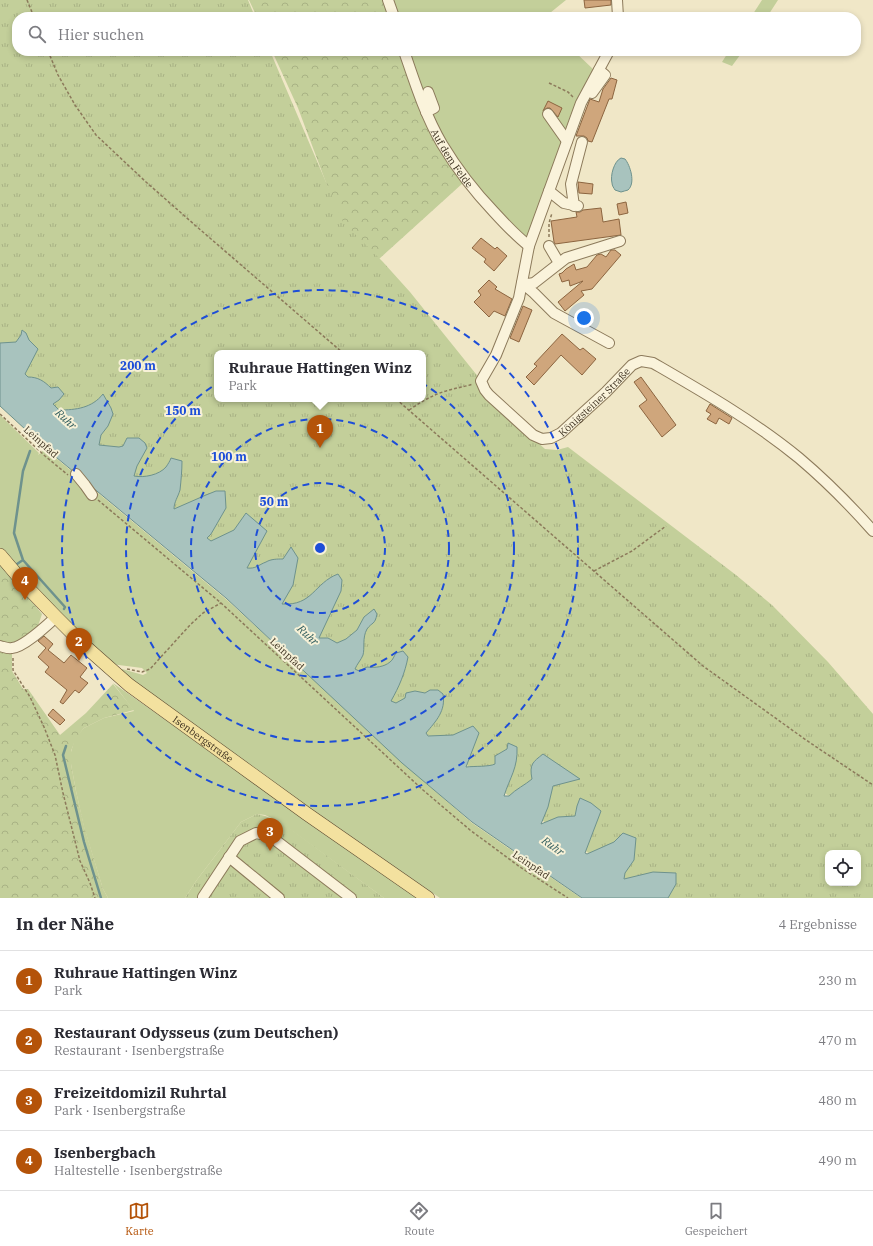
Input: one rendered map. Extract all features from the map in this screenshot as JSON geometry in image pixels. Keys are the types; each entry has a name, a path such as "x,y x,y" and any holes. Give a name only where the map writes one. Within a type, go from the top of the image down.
{"main road":[{"name":"Isenbergstraße","path":"0,555 23,582 86,648 129,685 307,814 428,898"}],"street":[{"path":"388,0 392,12"},
{"path":"617,0 618,12"},
{"name":"Auf dem Felde","path":"406,56 426,112 442,144 461,174 496,215 529,246"},
{"name":"Königsteiner Straße","path":"606,56 581,103 567,141 529,246 519,298 496,355 481,380 485,390 530,432 538,437 547,439 561,433 606,392 629,368 641,361 648,362 764,431 800,458 873,531"},
{"path":"576,133 589,98 605,75 599,70"},
{"path":"594,99 598,84"},
{"path":"426,112 434,108 428,92"},
{"path":"548,114 567,141"},
{"path":"549,191 567,204 576,206 571,184 582,142"},
{"path":"534,288 566,258 620,241"},
{"path":"549,246 559,263"},
{"path":"522,283 534,288 554,313 609,343"},
{"path":"72,475 85,485 92,495"},
{"path":"0,646 12,648 22,645 56,617"},
{"path":"203,898 240,841 256,833 270,836 351,898"},
{"path":"229,857 279,898"}],"path":[{"path":"27,0 32,12"},
{"path":"50,56 58,75 75,105 96,135 190,221 340,350"},
{"path":"549,83 568,92 581,103"},
{"path":"549,246 549,223 553,209 560,200"},
{"path":"426,399 447,390 464,388 478,382"},
{"path":"400,402 704,666 806,740 873,785"},
{"path":"409,410 421,402"},
{"name":"Leinpfad","path":"0,414 45,456 72,475"},
{"name":"Leinpfad","path":"92,495 221,603 423,790 470,830 520,867 568,898"},
{"path":"594,571 632,551 666,526"},
{"path":"114,672 119,666 142,672 150,669 190,625 203,613 221,603"},
{"path":"12,648 13,670 30,697 55,755 62,793 80,861 95,898"}],"green space":[{"path":"0,0 248,0 253,12 12,12 12,56 272,56 343,222 383,262 410,292 480,379 527,433 545,449 557,450 568,447 736,575 772,605 828,662 873,714 873,898 653,898 554,829 411,722 372,685 206,538 113,465 0,351"},
{"path":"249,0 386,0 390,12 255,12"},
{"path":"392,0 566,0 551,12 396,12"},
{"path":"762,0 778,0 770,12 754,12"},
{"path":"274,56 404,56 463,183 379,259 340,220 298,108"},
{"path":"410,56 579,56 594,70 571,114 527,239 503,219 461,171 426,107"},
{"path":"726,56 739,56 732,66 722,62"},
{"path":"0,415 39,453 38,455 45,449 227,600 427,784 472,823 581,898 440,898 336,827 120,671 122,669 143,675 147,673 142,668 111,664 11,562 0,548"},
{"path":"0,563 42,614 37,629 11,646 0,643"},
{"path":"0,650 12,651 12,671 23,689 28,689 60,735 86,713 113,684 134,710 104,718 84,728 76,738 71,751 71,764 84,826 103,889 108,898 0,898"},
{"path":"113,683 419,898 384,898 280,822 265,815 257,814 241,822 196,881 185,898 108,898 103,889 84,827 71,764 71,752 75,738 84,728 104,718 134,711"},
{"path":"257,814 281,822 384,898 185,898 196,881 241,822"}],"water":[{"path":"621,158 625,159 627,162 632,183 628,190 621,192 615,190 612,185 612,173 616,162"},
{"name":"Ruhr","path":"22,330 38,349 25,374 28,377 41,380 51,388 58,387 64,394 53,404 59,410 89,405 99,399 103,394 113,414 108,426 101,435 99,445 123,446 127,438 139,438 145,443 147,448 137,466 134,476 138,477 155,474 166,467 171,458 182,461 180,490 174,509 216,491 225,491 226,508 211,534 207,538 211,541 234,530 246,513 267,531 247,568 255,567 272,560 283,559 291,547 298,558 293,585 282,604 292,604 307,598 323,583 338,574 342,580 341,591 319,638 328,638 337,643 346,639 357,630 364,617 374,609 377,614 376,618 365,632 363,655 355,669 359,671 367,667 385,665 393,659 396,653 403,651 408,657 407,663 397,690 391,701 396,703 405,698 406,693 415,691 425,693 430,690 438,690 443,694 444,700 442,711 437,720 426,733 428,736 453,735 473,726 479,733 466,767 495,764 495,756 507,749 508,743 517,747 515,767 504,796 509,796 532,779 531,770 533,764 543,754 580,779 553,786 548,807 541,824 558,817 575,816 580,798 591,803 601,811 585,853 587,854 614,842 623,833 636,838 634,860 625,873 624,879 653,872 676,873 676,884 668,898 582,898 472,822 402,763 226,598 51,453 0,406 0,343 16,342 21,335"}],"building":[{"path":"584,0 611,0 611,5 585,8"},
{"path":"611,78 617,80 612,99 609,99 592,142 588,141 584,136 576,136 590,99 599,102 603,89"},
{"path":"548,101 562,108 558,117 550,108 543,111"},
{"path":"578,182 593,184 592,194 579,193"},
{"path":"626,202 628,213 619,215 617,204"},
{"path":"601,208 603,222 619,219 621,235 555,244 551,221 577,217 576,212"},
{"path":"481,238 495,249 497,247 507,256 494,271 484,262 486,259 472,248"},
{"path":"611,250 615,250 621,255 592,289 581,291 584,295 565,311 558,302 583,281 570,286 569,280 562,282 559,274 574,264 576,270 587,267 597,255 601,254 606,257"},
{"path":"489,280 497,287 495,289 512,299 505,316 494,311 489,317 474,302 481,295 478,291"},
{"path":"523,306 532,310 519,342 510,338"},
{"path":"562,334 580,350 583,348 596,359 582,375 561,355 534,385 526,377 537,366 534,364"},
{"path":"641,377 676,425 662,437 639,406 647,400 634,382"},
{"path":"710,404 732,418 729,424 719,418 716,424 707,419 711,414 706,411"},
{"path":"44,636 53,644 48,650 64,663 71,655 87,668 80,677 88,683 79,693 75,690 63,704 60,702 67,690 45,672 49,667 38,657 46,648 38,641"},
{"path":"53,709 65,720 60,725 48,715"}],"waterway":[{"path":"30,451 23,471 14,533 23,560 65,607 64,609"},
{"path":"17,564 23,560"},
{"path":"66,746 63,755 84,842 101,898"}],"place":[{"name":"Ruhraue Hattingen Winz","path":"320,448"},
{"name":"Isenbergbach","path":"25,600"},
{"name":"Restaurant Odysseus (zum Deutschen)","path":"79,661"},
{"name":"Freizeitdomizil Ruhrtal","path":"270,851"}]}
